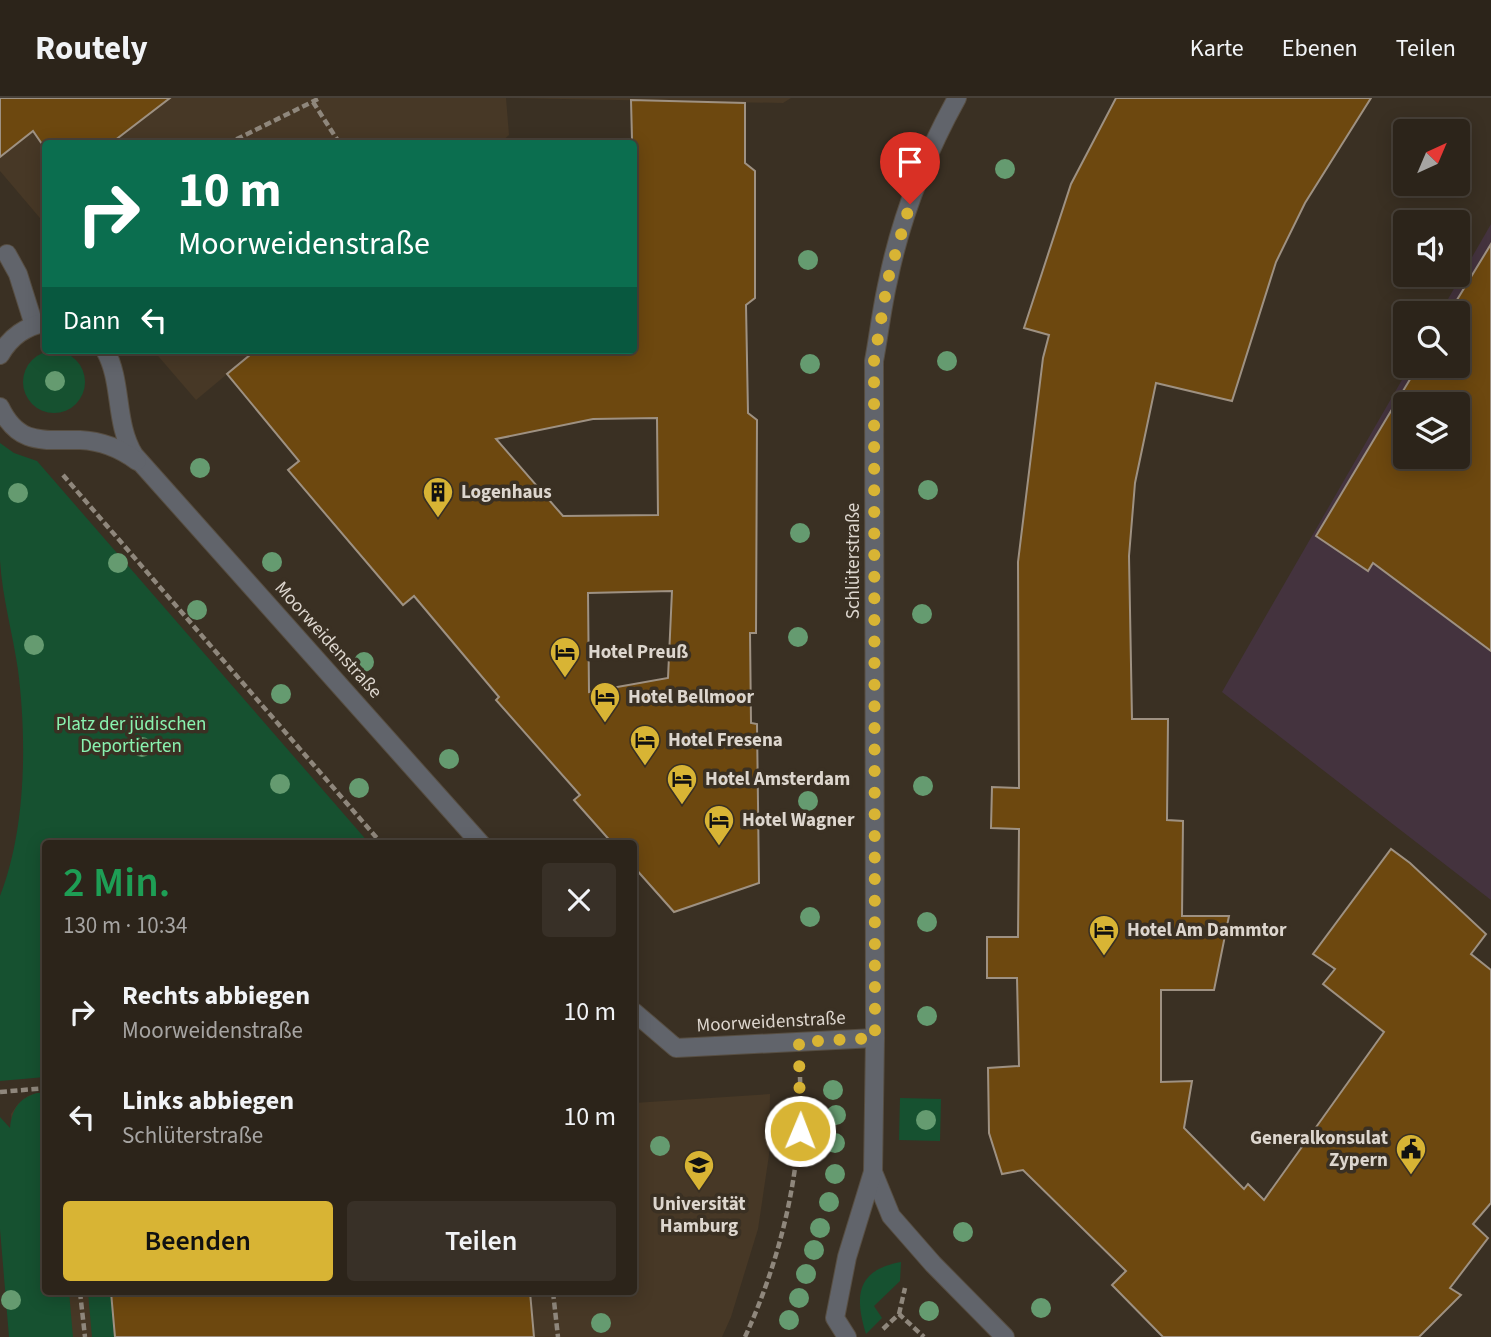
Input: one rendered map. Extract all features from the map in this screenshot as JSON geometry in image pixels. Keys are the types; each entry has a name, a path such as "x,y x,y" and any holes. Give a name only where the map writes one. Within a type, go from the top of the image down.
{"street":[{"name":"Schlüterstraße","path":"875,1038 874,361 888,279 910,204 952,100"},
{"path":"0,355 15,336 40,324 7,254"},
{"name":"Moorweidenstraße","path":"107,354 111,361 123,432 134,455 477,840"},
{"path":"0,407 8,421 18,430 39,440"},
{"name":"Moorweidenstraße","path":"39,440 101,443 132,457 143,466"},
{"name":"Moorweidenstraße","path":"637,1015 676,1048 875,1038"},
{"path":"847,1337 835,1318 847,1257 873,1172 875,1038"},
{"path":"873,1172 891,1216 933,1264 1005,1337"}],"path":[{"path":"235,140 320,98"},
{"path":"313,102 337,140"},
{"path":"39,440 71,486 379,840"},
{"path":"745,1337 763,1298 795,1173 800,1131 799,1042"},
{"path":"0,1092 42,1088"},
{"path":"80,1295 85,1337"},
{"path":"553,1295 558,1337"},
{"path":"875,1337 899,1314 924,1337"}],"shaded area":[{"path":"0,98 506,98 509,135 503,140 42,140 42,220 0,171"},
{"path":"506,98 791,98 783,103"},
{"path":"1491,224 1491,900 1222,692 1393,395 1393,469 1470,469 1470,392 1395,392 1403,378 1470,378 1470,301 1447,301 1455,287 1470,287 1470,261"},
{"path":"156,354 251,354 196,400"},
{"name":"Universität Hamburg","path":"42,1093 42,1295 637,1295 637,1103 770,1094 769,1155 758,1229 731,1317 722,1337 29,1337 11,1114 28,1096"}],"green space":[{"path":"42,354 71,356 80,365 84,388 76,404 54,413 32,404 23,382 28,365"},
{"name":"Platz der jüdischen Deportierten","path":"0,443 14,453 37,461 366,840 42,840 42,1077 0,1081 0,896 9,870 19,814 23,726 18,670 0,560"},
{"path":"42,1093 42,1295 69,1295 73,1337 9,1337 0,1229 0,1117 10,1128 18,1105 25,1098"},
{"path":"900,1098 941,1099 940,1141 899,1140"},
{"path":"901,1262 900,1281 874,1306 882,1318 866,1334 860,1307 862,1286 875,1271"},
{"path":"88,1295 111,1295 114,1337 92,1337"}],"building":[{"path":"0,98 170,98 115,140 42,140 42,144 33,131 0,157"},
{"path":"1116,98 1371,98 1305,203 1276,262 1232,401 1156,383 1135,483 1129,556 1132,719 1168,719 1167,820 1183,821 1182,916 1229,916 1214,990 1161,990 1161,1082 1192,1081 1184,1128 1244,1189 1248,1184 1264,1200 1384,1032 1323,984 1335,969 1313,954 1391,849 1410,863 1486,934 1471,954 1491,970 1491,1203 1473,1224 1488,1238 1450,1288 1461,1295 1419,1337 1163,1337 1112,1285 1126,1271 1023,1170 1002,1174 989,1133 988,1068 1019,1066 1017,978 987,978 987,937 1018,937 1019,829 991,828 992,787 1019,788 1018,562 1043,358 1049,335 1024,328 1071,184"},
{"path":"631,100 745,103 745,163 755,171 755,298 746,305 748,413 757,420 756,633 750,633 751,723 757,724 759,883 674,912 637,870 637,840 609,840 574,800 580,795 496,700 499,697 414,596 403,605 288,470 299,461 227,374 251,354 637,354 637,140 632,140","holes":["657,418 658,515 563,516 496,439 593,419","672,591 668,678 589,692 588,593"]},
{"path":"1491,244 1491,651 1373,563 1368,571 1316,536 1393,408 1393,469 1470,469 1470,392 1402,392 1411,378 1470,378 1470,301 1456,301 1465,287 1470,287 1470,278"},
{"path":"111,1295 530,1295 534,1337 115,1337"}],"place":[{"name":"Logenhaus","path":"438,519"},
{"name":"Hotel Preuß","path":"565,679"},
{"name":"Hotel Bellmoor","path":"605,724"},
{"name":"Hotel Fresena","path":"645,767"},
{"name":"Hotel Amsterdam","path":"682,806"},
{"name":"Hotel Wagner","path":"719,847"},
{"name":"Hotel Am Dammtor","path":"1104,957"},
{"name":"Generalkonsulat Zypern","path":"1411,1176"},
{"name":"Universität Hamburg","path":"699,1192"}],"route":[{"path":"800,1131 799,1042 875,1038 874,361 888,279 910,204"}]}
